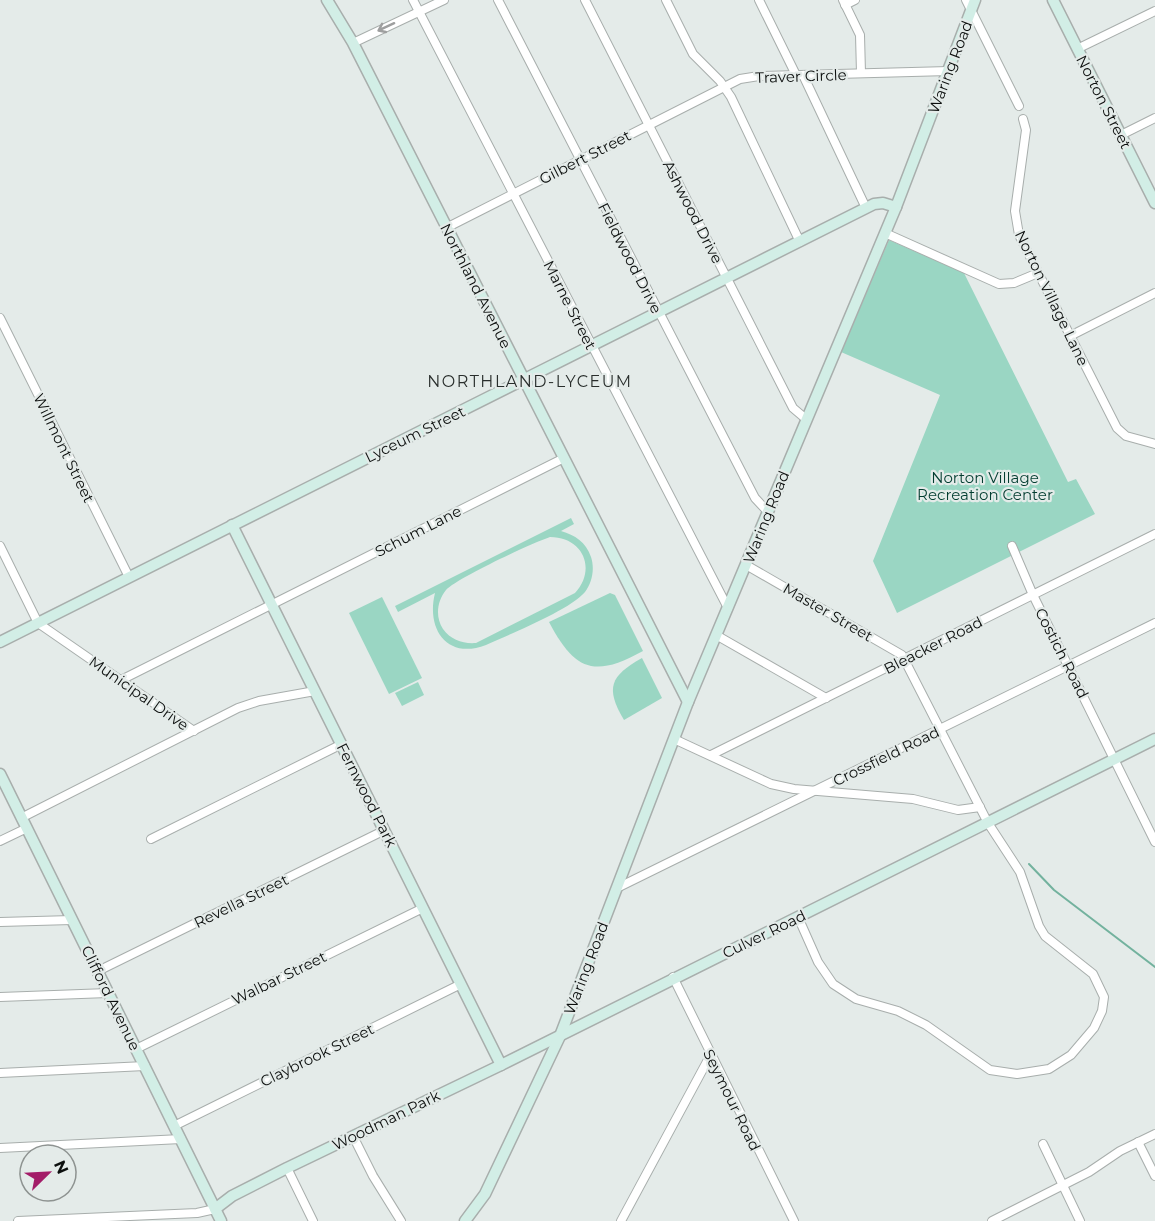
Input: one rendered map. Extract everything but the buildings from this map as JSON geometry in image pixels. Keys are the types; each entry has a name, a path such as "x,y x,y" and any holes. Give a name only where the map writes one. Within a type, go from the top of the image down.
{"street":[{"name":"Northland Avenue","path":"327,0 353,43 688,702"},
{"name":"Marne Street","path":"413,0 728,608"},
{"path":"353,43 444,0"},
{"name":"Fieldwood Drive","path":"498,0 755,498 768,512"},
{"name":"Ashwood Drive","path":"585,0 793,408 806,419"},
{"path":"666,0 693,54 724,87 800,242"},
{"path":"759,0 800,75 866,208"},
{"path":"855,0 844,3 860,35 861,73"},
{"name":"Norton Street","path":"1053,0 1155,203"},
{"path":"970,3 1019,106"},
{"name":"Waring Road","path":"560,1036 688,702 896,207 949,71 970,3"},
{"path":"1077,49 1155,11"},
{"name":"Traver Circle","path":"724,87 749,77 949,71"},
{"name":"Gilbert Street","path":"446,228 724,87"},
{"path":"1121,135 1155,118"},
{"name":"Norton Village Lane","path":"1023,119 1026,130 1016,222 1019,235 1117,428 1126,436 1155,444"},
{"name":"Lyceum Street","path":"0,642 866,208 883,203 896,207"},
{"path":"885,232 999,284 1014,283 1038,273"},
{"path":"1070,336 1155,293"},
{"name":"Willmont Street","path":"0,318 129,577"},
{"name":"Schum Lane","path":"120,680 564,458"},
{"name":"Fernwood Park","path":"232,525 501,1065"},
{"name":"Bleacker Road","path":"711,755 1155,534"},
{"path":"0,546 38,623"},
{"name":"Costich Road","path":"1012,546 1033,595 1155,842"},
{"name":"Master Street","path":"746,565 902,654 988,823 1020,872 1039,926 1045,936 1093,974 1104,997 1102,1011 1094,1028 1071,1055 1049,1070 1017,1074 990,1070 926,1025 898,1011 868,1004 845,993 825,974 798,917"},
{"name":"Municipal Drive","path":"38,623 194,730 259,701 315,691"},
{"name":"Crossfield Road","path":"617,888 1155,623"},
{"path":"716,635 826,698"},
{"path":"0,842 24,823 194,730"},
{"name":"Culver Road","path":"560,1036 673,977 1155,739"},
{"path":"674,740 771,784 913,799 958,810 980,807"},
{"path":"151,839 342,744"},
{"name":"Clifford Avenue","path":"0,774 221,1221"},
{"name":"Revella Street","path":"98,971 385,830"},
{"name":"Walbar Street","path":"136,1049 423,908"},
{"path":"0,922 72,920"},
{"name":"Seymour Road","path":"673,977 710,1056 794,1221"},
{"name":"Claybrook Street","path":"174,1126 461,984"},
{"path":"0,997 108,993"},
{"path":"465,1221 485,1194 560,1036"},
{"name":"Woodman Park","path":"215,1209 232,1196 286,1168 560,1036"},
{"path":"621,1221 710,1056"},
{"path":"0,1073 144,1066"},
{"path":"992,1221 1089,1172 1106,1158 1155,1134"},
{"path":"353,1136 373,1176 401,1221"},
{"path":"0,1148 181,1139"},
{"path":"1138,1142 1155,1176"},
{"path":"1043,1144 1080,1221"},
{"path":"286,1168 312,1221"},
{"path":"18,1221 197,1213 215,1209"}],"green space":[{"name":"Norton Village Recreation Center","path":"889,240 964,273 1068,482 1076,479 1095,514 897,613 873,561 940,395 841,352"},
{"path":"571,518 574,524 561,531 583,543 592,562 593,571 589,584 585,592 577,599 539,621 472,649 450,645 442,638 434,618 435,593 398,612 395,606","holes":["550,537 571,542 583,556 585,574 582,584 575,593 476,643 458,641 443,629 438,614 439,604 446,590 495,561"]},
{"path":"610,593 615,595 643,651 611,665 599,667 587,665 577,660 568,651 549,622"},
{"path":"382,597 422,678 389,694 349,613"},
{"path":"642,658 662,698 624,720 614,699 614,684 623,671"},
{"path":"418,682 424,695 402,706 395,693"}],"waterway":[{"path":"1029,864 1054,890 1155,967"}],"district":[{"name":"NORTHLAND-LYCEUM","path":"530,381"}]}
